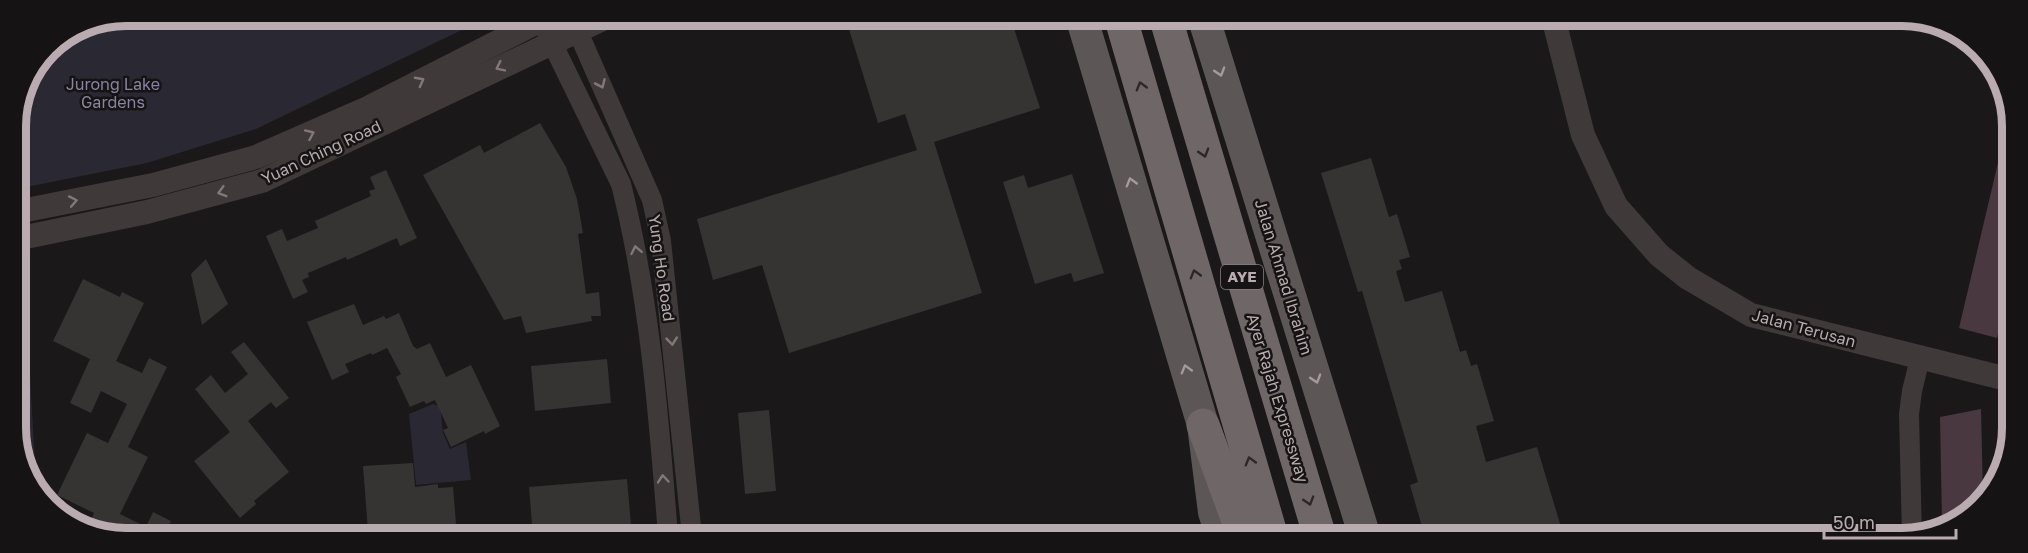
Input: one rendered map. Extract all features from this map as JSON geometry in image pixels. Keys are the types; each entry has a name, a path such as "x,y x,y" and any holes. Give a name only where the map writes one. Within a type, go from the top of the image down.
{"highway":[{"name":"AYE","path":"1123,26 1269,527"},
{"name":"Ayer Rajah Expressway","path":"1168,26 1317,527"},
{"path":"1203,425 1240,527"}],"main road":[{"path":"1084,26 1203,425 1214,512 1219,527"},
{"name":"Jalan Ahmad Ibrahim","path":"1206,26 1362,527"}],"street":[{"name":"Yuan Ching Road","path":"26,210 170,181 256,157 368,108 526,26"},
{"name":"Yung Ho Road","path":"546,26 621,184 628,213 646,307 667,528"},
{"name":"Yuan Ching Road","path":"26,237 156,210 262,181 552,42 571,26"},
{"name":"Yung Ho Road","path":"575,26 652,200 661,241 691,528"},
{"name":"Jalan Terusan","path":"1555,26 1583,135 1616,206 1659,255 1688,278 1751,315 2002,378"},
{"path":"1912,527 1909,414 1911,391 1920,358"}],"green space":[{"name":"Jurong Lake Gardens","path":"126,26 470,26 256,129 147,163 26,187 26,119 29,100 36,81 46,65 70,42 106,27"},
{"path":"26,301 35,470 27,447"},
{"path":"433,404 440,406 443,433 450,449 466,442 471,480 416,485 409,414"}],"shaded area":[{"path":"2002,146 2002,317 1997,338 1959,328"},
{"path":"1981,409 1983,486 1968,503 1942,520 1940,417"}],"building":[{"path":"848,26 1013,26 1040,108 934,142 982,293 789,353 762,265 713,280 697,219 917,150 905,114 878,123"},
{"path":"540,123 566,167 577,199 583,233 578,234 586,294 599,292 601,316 591,316 592,321 526,333 521,316 504,320 423,175 480,145 484,153"},
{"path":"1371,158 1389,217 1397,214 1410,257 1399,260 1402,269 1396,271 1405,302 1442,291 1460,352 1466,350 1471,366 1477,364 1494,421 1476,426 1486,462 1537,447 1561,527 1422,527 1410,485 1418,482 1362,291 1358,292 1321,173"},
{"path":"386,170 417,238 400,246 397,238 347,260 346,257 308,273 309,277 302,280 308,292 293,299 266,236 282,229 287,241 318,228 315,221 371,196 369,191 375,189 370,177"},
{"path":"1072,174 1104,273 1074,282 1071,273 1035,284 1003,182 1024,175 1028,188"},
{"path":"206,259 228,304 202,325 191,274"},
{"path":"83,279 120,297 122,292 144,303 116,361 142,373 149,358 167,367 128,447 148,457 120,514 146,527 153,512 171,521 168,528 106,526 91,521 94,513 57,495 87,433 108,443 127,404 101,391 91,413 70,403 90,359 53,341"},
{"path":"354,304 363,325 384,316 386,319 399,313 413,346 417,349 430,343 446,377 471,365 500,426 451,447 443,430 448,428 435,400 426,404 424,401 410,407 396,377 401,374 387,348 345,364 349,372 332,380 307,322"},
{"path":"244,342 289,398 276,408 271,402 248,421 289,472 254,501 256,504 240,518 194,461 230,432 195,389 211,375 225,393 248,374 231,352"},
{"path":"607,359 611,403 535,411 531,366"},
{"path":"769,410 776,491 745,494 738,413"},
{"path":"413,463 415,487 438,484 438,488 453,487 456,528 368,528 363,466"},
{"path":"627,479 631,528 532,528 529,487"}]}
